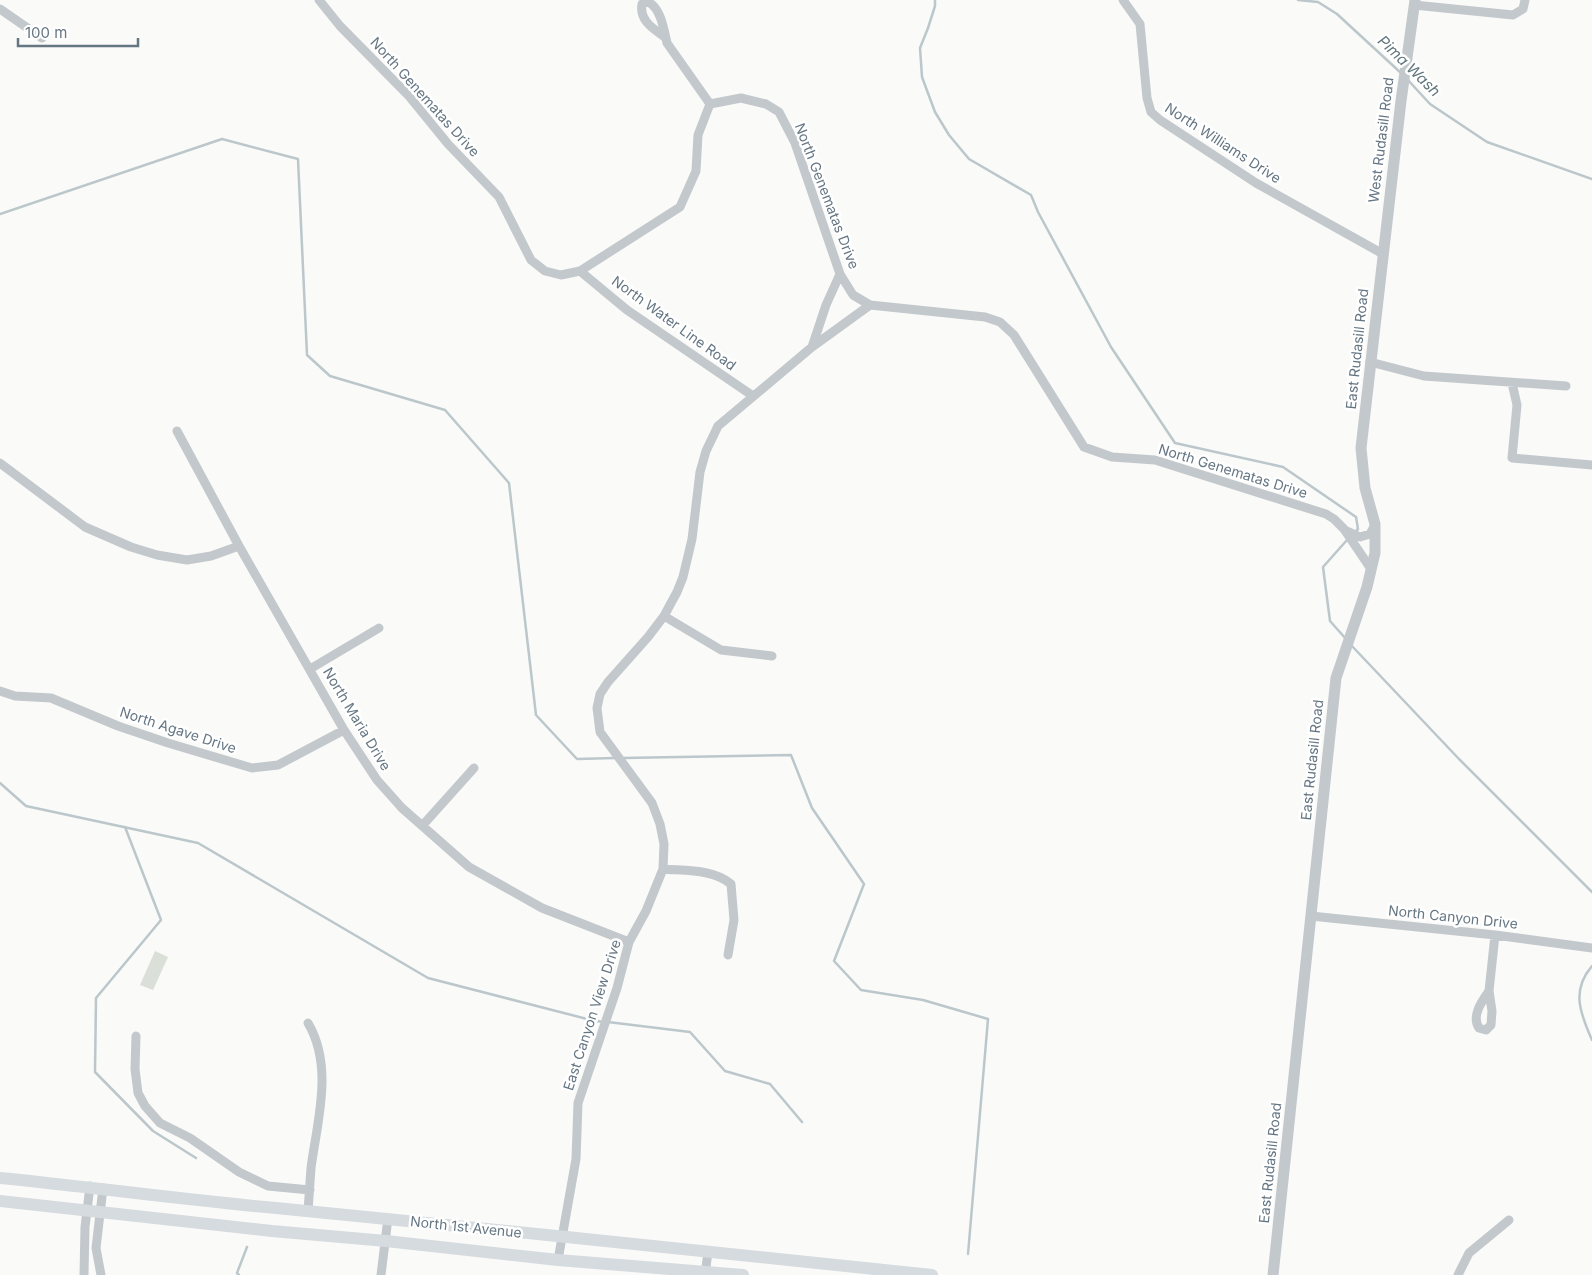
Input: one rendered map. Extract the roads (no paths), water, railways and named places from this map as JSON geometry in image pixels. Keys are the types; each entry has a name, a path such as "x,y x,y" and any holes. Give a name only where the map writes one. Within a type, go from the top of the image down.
{"main road":[{"name":"North 1st Avenue","path":"0,1178 932,1275"},
{"name":"North 1st Avenue","path":"0,1201 558,1260 743,1275"}],"street":[{"name":"North Genematas Drive","path":"319,0 340,26 408,95 448,144 499,198 531,260 545,271 561,275 580,271 680,207 696,171 698,134 710,104 740,98 766,104 779,112 795,143 840,274 853,295 870,305 985,317 1000,322 1014,335 1024,349 1084,447 1112,456 1155,460 1326,514 1341,526 1371,569"},
{"name":"North Williams Drive","path":"1123,0 1140,24 1147,98 1151,112 1160,120 1256,183 1383,254"},
{"path":"1415,2 1513,15 1523,9 1525,0"},
{"name":"West Rudasill Road","path":"1383,254 1415,2"},
{"path":"0,9 42,38"},
{"path":"666,38 667,43 710,104"},
{"name":"East Rudasill Road","path":"1273,1275 1336,678 1375,553 1375,525 1365,488 1361,448 1383,254"},
{"name":"North Water Line Road","path":"580,271 627,310 753,396"},
{"path":"812,347 826,306 840,274"},
{"name":"East Canyon View Drive","path":"558,1260 576,1159 578,1103 617,988 629,942 646,911 663,869 664,844 662,830 652,803 600,732 597,708 600,694 664,616 677,592 692,539 700,472 706,451 718,426 812,347 870,305"},
{"path":"1370,362 1424,376 1566,386"},
{"path":"1512,383 1517,405 1512,458 1592,465"},
{"name":"North Maria Drive","path":"177,431 239,546 344,730 377,780 402,808 469,867 534,904 629,942"},
{"path":"0,463 85,528 131,547 157,555 187,560 211,556 239,546"},
{"path":"1341,526 1360,537 1370,534 1375,525"},
{"path":"664,616 721,650 772,656"},
{"name":"North Maria Drive","path":"310,669 379,628"},
{"name":"North Agave Drive","path":"0,691 15,696 51,698 118,726 252,768 278,765 344,730"},
{"path":"422,826 474,768"},
{"path":"663,869 713,874 731,884 734,920 728,955"},
{"name":"North Canyon Drive","path":"1311,916 1495,935 1592,948"},
{"path":"1489,991 1495,935"},
{"path":"308,1023 313,1031 320,1055 322,1076 319,1128 312,1168 308,1211"},
{"path":"136,1036 135,1069 138,1093 145,1106 160,1123 190,1138 239,1172 268,1186 310,1190"},
{"path":"84,1275 90,1186"},
{"path":"101,1275 96,1248 103,1188"},
{"path":"381,1275 388,1218"},
{"path":"1458,1275 1469,1253 1509,1220"},
{"path":"705,1273 708,1252"}],"waterway":[{"path":"935,0 935,6 920,48 922,77 935,112 949,135 969,159 1031,195 1038,212 1111,347 1175,443 1283,467 1356,517 1358,529 1355,532"},
{"name":"Pima Wash","path":"1298,0 1318,2 1337,14 1401,73"},
{"name":"Pima Wash","path":"1407,79 1430,104 1487,142 1592,179"},
{"path":"0,214 222,139 298,159 307,355 330,376 445,410 509,483 536,715 577,759 615,758"},
{"path":"1346,639 1330,621 1323,567 1347,540"},
{"path":"1351,645 1459,759 1592,892"},
{"path":"623,758 791,755 812,808 864,884 834,961 861,990 923,1000 988,1019 968,1254"},
{"path":"0,783 26,806 198,843 428,978 603,1022"},
{"path":"125,827 161,920 96,998 95,1072 153,1131 196,1158"},
{"path":"1592,966 1585,975 1580,993 1581,1011 1592,1040"},
{"path":"608,1022 690,1032 725,1071 770,1084 802,1122"},
{"path":"239,1275 237,1273 247,1247"}]}
